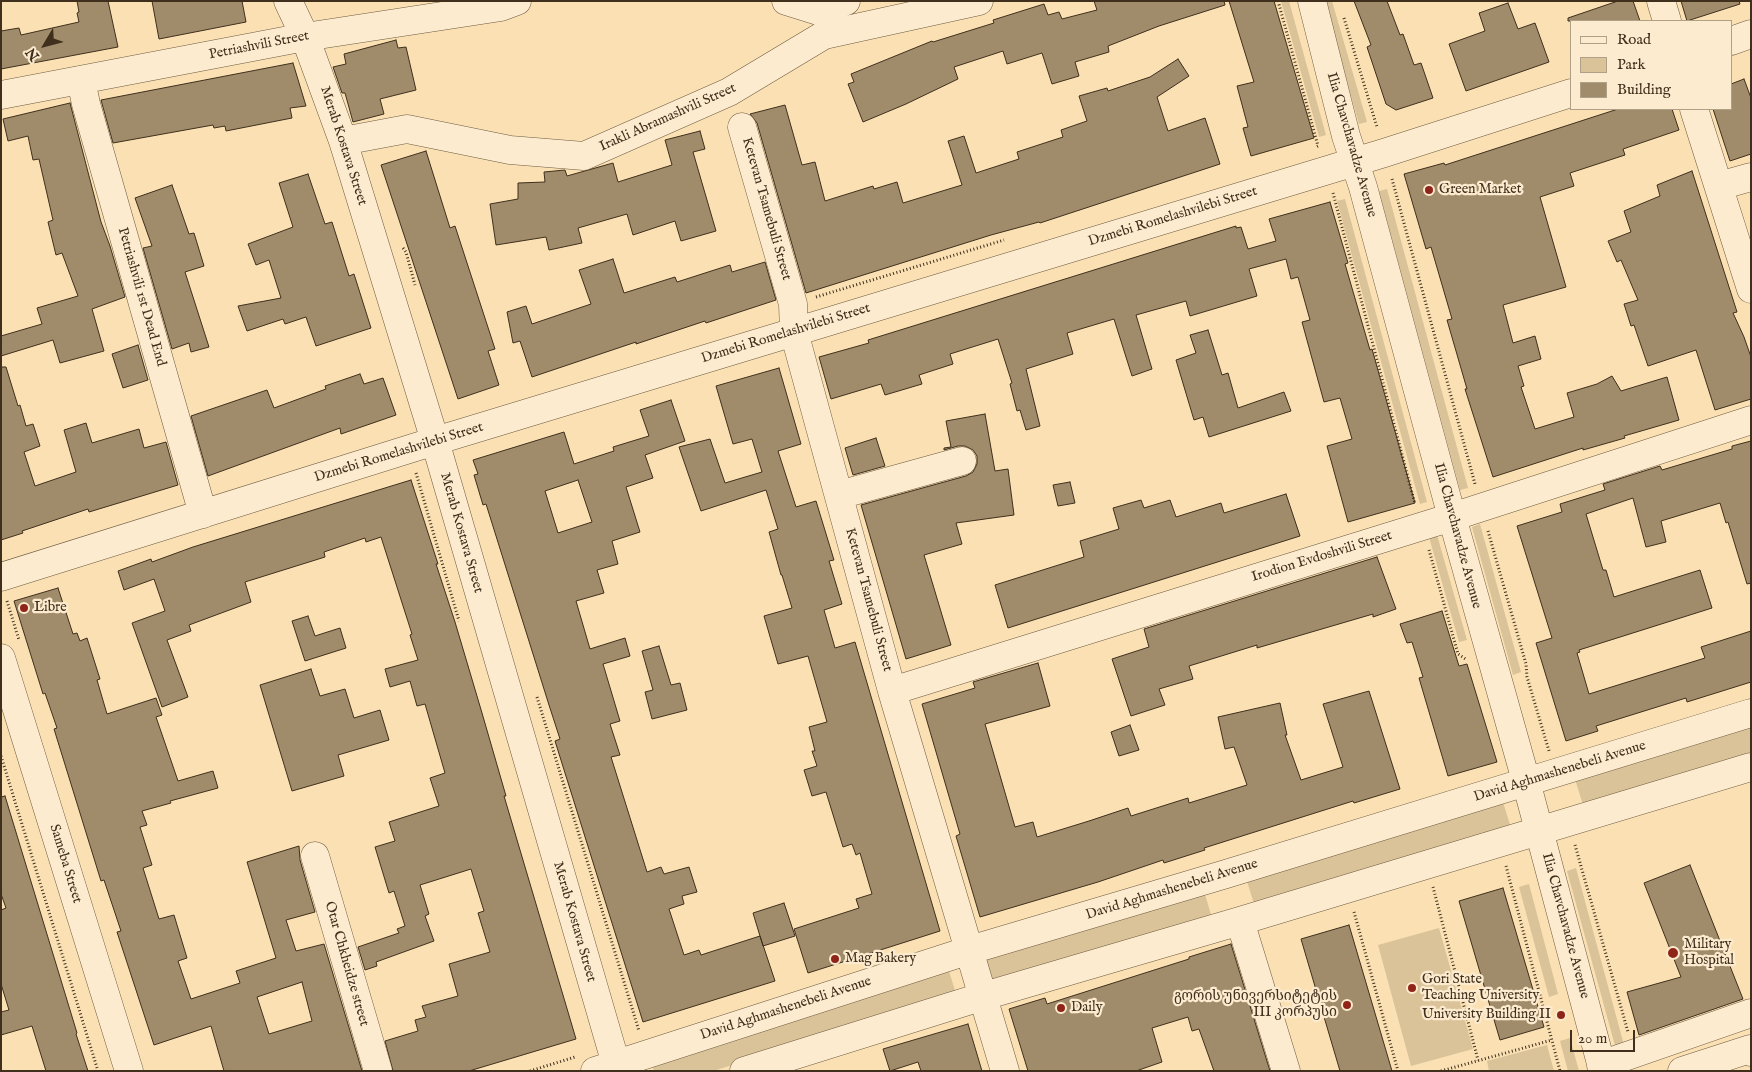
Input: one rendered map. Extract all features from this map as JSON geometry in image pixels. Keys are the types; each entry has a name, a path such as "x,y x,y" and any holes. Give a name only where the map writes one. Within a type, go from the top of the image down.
{"street":[{"name":"Merab Kostava Street","path":"288,1 305,36 343,140 435,441 610,1069"},
{"name":"Petriashvili Street","path":"1,95 305,36 501,7 517,1"},
{"path":"786,1 818,11 846,1"},
{"name":"Irakli Abramashvili Street","path":"343,140 407,129 510,150 584,156 729,92 824,34 979,1"},
{"name":"Ilia Chavchavadze Avenue","path":"1312,1 1346,136 1365,197 1539,830 1602,1068"},
{"path":"1661,1 1667,20"},
{"path":"1732,41 1751,34"},
{"name":"Petriashvili 1st Dead End","path":"81,80 86,104 203,514"},
{"name":"Dzmebi Romelashvilebi Street","path":"1,577 435,441 1570,93"},
{"path":"1694,110 1751,289"},
{"name":"Ketevan Tsamebuli Street","path":"742,127 793,304 794,332 892,691 1005,1071"},
{"path":"1719,186 1751,177"},
{"name":"Irodion Evdoshvili Street","path":"892,691 1452,517 1751,420"},
{"path":"839,495 962,461"},
{"name":"Sameba Street","path":"1,658 129,1071"},
{"name":"David Aghmashenebeli Avenue","path":"610,1069 970,950 1526,783 1751,713"},
{"path":"744,1071 984,996 1751,767"},
{"name":"Otar Chkheidze street","path":"315,856 378,1071"},
{"path":"1240,921 1286,1071"},
{"path":"1602,1068 1634,1054 1751,1013"},
{"path":"1670,1041 1681,1071 1750,1049 1751,1052"}],"path":[{"path":"1278,1 1318,146 1308,149"},
{"path":"1342,10 1377,127"},
{"path":"1392,179 1476,487"},
{"path":"1334,193 1418,513"},
{"path":"793,304 1005,240"},
{"path":"402,247 406,252 417,290"},
{"path":"1486,523 1526,664 1527,677 1550,752"},
{"path":"537,695 640,1037"},
{"path":"1,756 98,1071"},
{"path":"1573,838 1634,1054"},
{"path":"1505,864 1560,1071"},
{"path":"1432,886 1478,1060"},
{"path":"1353,910 1398,1071"},
{"path":"1441,1071 1552,1040"}],"green space":[{"path":"1281,1 1289,1 1326,135 1319,137"},
{"path":"1324,1 1332,1 1367,122 1359,124"},
{"path":"1387,189 1468,488 1460,490 1379,191"},
{"path":"1345,199 1427,502 1420,504 1337,201"},
{"path":"1480,524 1521,672 1513,675 1472,527"},
{"path":"1437,535 1467,640 1459,642 1429,537"},
{"path":"1751,723 1751,755 1583,805 1574,776"},
{"path":"1503,802 1511,828 1254,904 1246,878"},
{"path":"1576,868 1631,1071 1622,1071 1567,871"},
{"path":"1529,884 1558,994 1549,997 1519,887"},
{"path":"1204,891 1212,918 992,985 984,959"},
{"path":"1439,928 1473,1049 1411,1066 1378,945"},
{"path":"949,971 957,997 713,1071 654,1071 651,1061"},
{"path":"1570,1038 1579,1071 1568,1071 1560,1041"},
{"path":"1547,1045 1554,1071 1489,1071 1487,1061"}],"building":[{"path":"77,1 108,1 118,47 1,69 1,31 19,28 21,35 79,22"},
{"path":"152,1 242,1 246,22 159,39"},
{"path":"1094,1 1224,1 1225,5 1159,26 1108,46 1109,52 1075,62 1079,76 1052,84 1042,53 1007,64 1003,51 954,67 958,79 863,122 848,84 854,82 851,74 932,41 994,23 993,20 1044,4 1048,15 1059,12 1062,19 1097,10"},
{"path":"1229,1 1274,1 1314,138 1251,156 1243,128 1248,127 1237,86 1254,82"},
{"path":"1354,1 1387,1 1400,35 1403,34 1414,65 1421,63 1433,98 1396,110 1386,104 1367,47 1371,45"},
{"path":"1618,1 1633,1 1640,20 1568,21 1568,18"},
{"path":"1681,1 1739,1 1740,4 1690,20 1687,20"},
{"path":"1508,3 1518,29 1535,23 1549,62 1466,91 1449,44 1485,31 1479,13"},
{"path":"396,40 398,48 406,47 416,90 380,99 384,114 353,122 345,93 342,93 333,67 346,64 344,54"},
{"path":"1178,59 1189,76 1157,97 1168,131 1205,118 1220,164 1040,223 991,235 806,293 757,123 750,114 785,105 802,165 815,162 825,201 873,186 874,189 897,182 903,203 962,185 948,141 964,136 976,173 1019,159 1017,152 1063,137 1061,130 1087,121 1079,96 1107,88 1108,91 1150,77"},
{"path":"293,63 306,106 290,108 292,118 226,131 225,126 214,128 213,125 113,143 101,100"},
{"path":"1744,79 1751,98 1751,154 1730,161 1713,110 1732,110 1732,84"},
{"path":"70,103 101,222 125,297 92,309 104,351 60,363 53,340 1,356 1,336 42,324 37,308 78,296 62,253 56,255 48,222 53,220 39,159 33,160 28,136 8,141 3,119"},
{"path":"1615,110 1672,110 1679,130 1623,149 1625,155 1570,173 1574,186 1540,197 1566,287 1503,305 1513,343 1535,336 1541,359 1518,366 1524,386 1521,387 1535,429 1574,417 1567,393 1597,384 1612,376 1621,391 1667,377 1679,420 1493,477 1465,389 1467,389 1447,320 1452,319 1431,247 1426,249 1404,174 1444,163 1445,165"},
{"path":"700,131 705,149 693,152 716,231 681,241 675,221 633,235 627,214 578,228 582,243 549,250 546,237 496,245 490,204 518,199 518,183 545,182 544,172 565,170 567,176 613,163 618,182 672,165 665,140"},
{"path":"426,151 450,228 455,226 495,349 488,351 499,385 458,399 381,165"},
{"path":"1692,171 1737,312 1733,313 1751,357 1751,399 1715,410 1696,350 1648,366 1634,325 1631,326 1624,304 1638,300 1621,260 1617,262 1608,241 1631,232 1624,211 1660,196 1657,185"},
{"path":"308,174 325,224 332,222 349,276 354,274 371,328 316,346 306,317 285,324 283,319 247,331 238,306 281,298 269,260 256,265 248,244 293,227 279,183"},
{"path":"172,185 189,234 194,233 204,266 185,272 209,347 191,352 189,343 172,349 143,248 152,246 135,198"},
{"path":"1330,202 1348,263 1345,264 1370,350 1372,349 1415,503 1348,522 1327,446 1352,439 1340,398 1324,402 1302,322 1310,320 1298,277 1291,279 1286,259 1249,269 1257,296 1190,316 1186,301 1136,315 1152,369 1132,376 1114,319 1067,333 1073,354 1026,369 1040,426 1026,430 1020,410 1017,411 1010,384 1012,383 998,339 950,354 953,364 919,375 922,384 885,395 881,384 831,399 819,357 869,343 868,340 1236,226 1236,228 1241,227 1248,249 1276,241 1269,219"},
{"path":"613,259 624,293 675,277 677,282 730,265 732,272 765,262 776,300 636,344 636,342 532,377 520,341 513,343 507,312 526,306 532,324 591,304 579,270"},
{"path":"1208,330 1222,375 1228,373 1238,408 1284,392 1291,411 1209,437 1203,417 1194,420 1176,360 1196,353 1190,335"},
{"path":"138,345 148,380 123,388 112,354"},
{"path":"1,367 6,367 26,426 33,424 40,446 24,452 35,486 76,472 64,430 86,423 92,443 139,429 144,448 166,442 178,485 89,512 88,509 1,540"},
{"path":"779,368 801,444 778,451 796,507 816,501 834,560 829,561 842,604 824,610 835,648 855,642 940,931 808,973 794,929 859,908 856,899 872,894 860,853 856,855 852,844 843,847 826,792 812,796 804,770 817,766 812,751 815,751 809,727 827,722 808,656 778,664 764,616 792,608 769,532 778,529 766,490 701,511 679,447 710,439 725,483 762,472 752,439 733,444 716,386"},
{"path":"360,374 364,384 383,378 396,415 341,434 340,428 208,476 191,416 267,390 274,408 326,389 325,386"},
{"path":"671,400 685,441 645,455 653,478 626,487 640,532 612,541 618,564 597,570 604,593 576,601 590,649 625,638 630,656 603,664 620,721 610,724 620,755 611,757 647,872 661,867 664,874 689,867 697,892 682,896 684,904 669,909 684,955 699,950 701,955 760,936 775,981 643,1022 555,741 560,739 486,504 483,505 474,475 478,474 473,460 564,432 574,464 614,451 613,447 649,436 640,410","holes":["578,480 592,522 558,533 545,491"]},
{"path":"985,414 995,471 1008,469 1014,515 956,523 962,544 924,555 951,645 906,659 861,505 966,476 973,472 977,464 977,456 973,450 965,446 958,446 944,450 944,448 951,447 946,421"},
{"path":"876,438 885,466 853,475 845,448"},
{"path":"1751,441 1751,583 1747,584 1728,522 1726,523 1720,503 1661,521 1666,542 1646,547 1633,498 1586,514 1603,570 1606,570 1614,597 1700,570 1712,608 1579,650 1580,652 1577,653 1589,694 1705,658 1701,647 1751,631 1751,682 1687,702 1686,698 1596,726 1598,731 1566,741 1536,643 1552,638 1517,526 1562,512 1560,504 1605,490 1603,484 1660,466 1662,470 1732,449 1732,446"},
{"path":"411,480 482,713 506,796 504,796 576,1039 469,1071 393,1071 385,1041 418,1031 415,1020 426,1017 422,1006 458,996 449,964 490,952 478,913 484,911 471,869 420,885 429,914 425,916 434,941 376,962 377,966 365,970 358,947 399,933 397,929 405,926 394,891 389,893 375,847 395,841 389,822 439,806 430,778 445,773 425,704 417,706 410,681 390,687 385,669 418,660 410,635 412,634 381,537 366,542 365,538 324,552 325,557 245,582 251,602 189,625 191,631 167,640 188,697 162,707 132,623 165,611 154,579 124,590 118,571 151,559 152,562 193,547"},
{"path":"1070,482 1075,503 1058,506 1053,485"},
{"path":"1286,494 1300,536 1008,628 995,585 1084,557 1080,541 1119,529 1113,508 1141,500 1144,508 1170,500 1176,517 1221,503 1224,513"},
{"path":"1377,557 1396,609 1257,648 1257,645 1189,666 1193,679 1159,689 1165,705 1131,716 1112,659 1149,647 1144,629"},
{"path":"58,588 73,634 77,633 80,641 87,638 100,679 97,680 107,714 156,698 162,715 156,717 178,781 213,771 218,788 142,811 147,825 140,827 152,865 143,868 159,919 174,915 187,958 178,961 191,999 240,983 236,971 276,958 247,862 299,846 300,860 315,912 286,920 296,951 324,944 362,1071 224,1071 211,1026 154,1045 117,932 121,931 104,880 101,881 54,729 57,728 45,693 43,694 14,601","holes":["302,982 312,1021 269,1034 257,997"]},
{"path":"1442,611 1459,666 1467,664 1497,762 1448,776 1419,678 1423,677 1412,642 1407,643 1400,624"},
{"path":"308,616 315,636 340,628 346,648 305,661 292,621"},
{"path":"659,646 671,685 680,683 687,710 652,719 645,692 653,690 642,651"},
{"path":"1038,663 1050,706 985,724 1015,827 1033,822 1037,837 1128,808 1131,816 1188,798 1189,803 1247,785 1234,747 1225,749 1218,717 1280,703 1287,735 1285,735 1301,780 1343,767 1323,704 1369,691 1400,789 1354,803 1353,801 1204,848 1205,850 1164,863 1163,860 1098,882 980,917 956,836 960,834 922,704 975,688 973,682"},
{"path":"311,669 320,696 345,689 354,718 380,710 389,740 338,755 344,776 292,791 260,685"},
{"path":"1130,725 1139,750 1119,756 1111,732"},
{"path":"5,796 88,1071 46,1071 32,1026 1,1035 1,1012 9,1010 1,984 1,910 6,908 1,894 1,797"},
{"path":"1690,865 1743,999 1639,1035 1627,992 1681,977 1644,883"},
{"path":"1503,888 1544,1027 1500,1040 1459,901"},
{"path":"784,903 795,936 763,946 753,913"},
{"name":"გორის უნივერსიტეტის III კორპუსი","path":"1349,925 1392,1071 1340,1071 1301,939"},
{"path":"1231,944 1270,1071 1214,1071 1199,1029 1192,1031 1188,1017 1152,1028 1162,1062 1136,1071 1028,1071 1009,1009 1045,998 1047,1004"},
{"path":"968,1024 982,1071 921,1071 918,1062 890,1071 883,1049"}],"place":[{"name":"Green Market","path":"1429,190"},
{"name":"Libre","path":"24,608"},
{"name":"Military Hospital","path":"1673,953"},
{"name":"Mag Bakery","path":"835,959"},
{"name":"Gori State Teaching University","path":"1412,988"},
{"name":"გორის უნივერსიტეტის III კორპუსი","path":"1347,1005"},
{"name":"Daily","path":"1061,1008"},
{"name":"University Building II","path":"1561,1015"}]}
